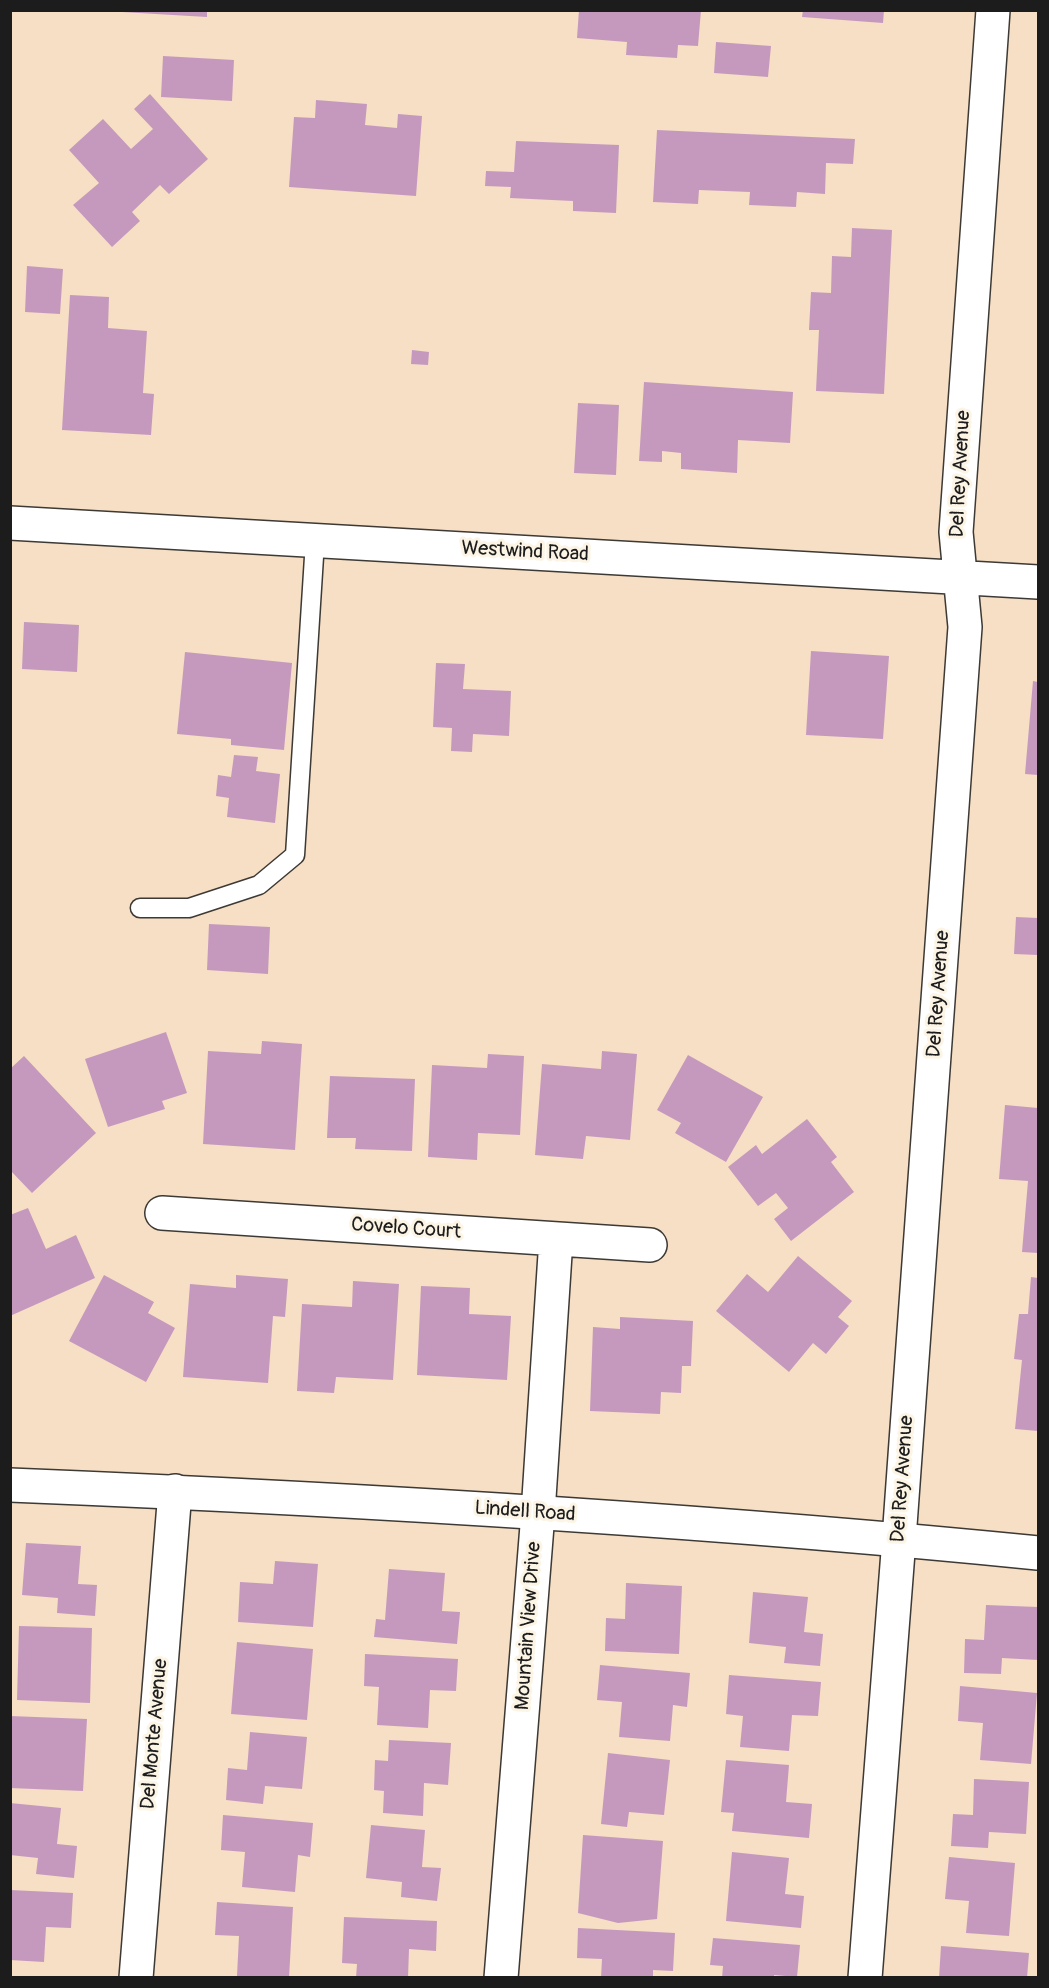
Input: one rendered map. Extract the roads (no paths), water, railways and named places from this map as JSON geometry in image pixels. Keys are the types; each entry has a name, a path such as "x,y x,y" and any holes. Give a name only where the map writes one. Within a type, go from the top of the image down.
{"street":[{"name":"Del Rey Avenue","path":"865,1977 965,627 956,532 993,10"},
{"name":"Westwind Road","path":"10,523 1038,582"},
{"name":"Covelo Court","path":"162,1213 650,1245"},
{"name":"Mountain View Drive","path":"501,1977 556,1239"},
{"name":"Lindell Road","path":"10,1485 175,1491 537,1513 899,1539 1038,1552"},
{"name":"Del Monte Avenue","path":"136,1977 175,1491"}],"lane":[{"path":"140,908 189,908 260,885 295,855 315,541"}]}
